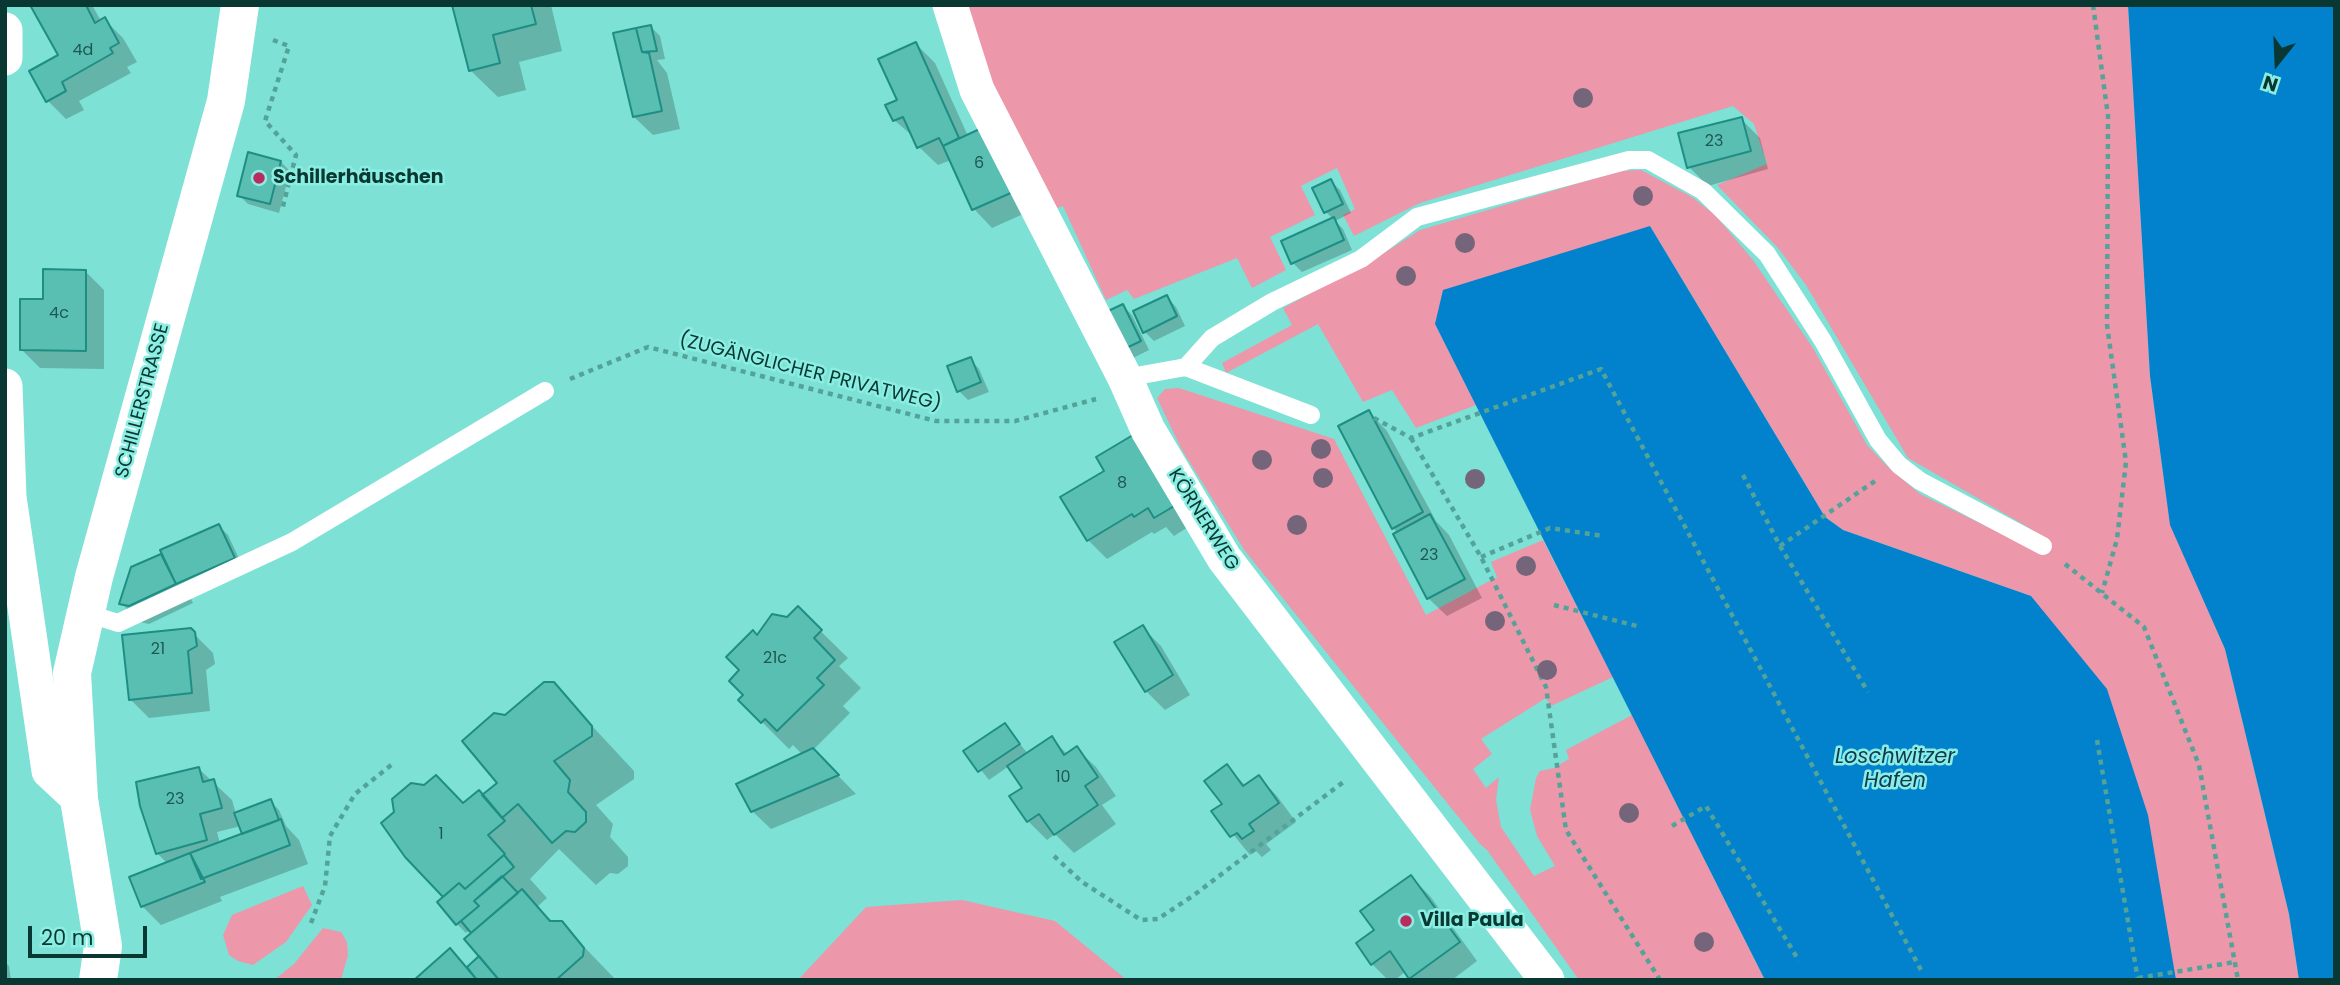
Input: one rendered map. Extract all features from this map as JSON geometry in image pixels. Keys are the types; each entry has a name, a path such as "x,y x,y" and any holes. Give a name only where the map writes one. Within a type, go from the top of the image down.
{"street":[{"name":"SCHILLERSTRASSE","path":"100,979 103,946 79,799 72,673 226,100 240,5"},
{"name":"KÖRNERWEG","path":"950,5 977,90 1128,384 1148,430 1224,558 1548,980"},
{"path":"5,30 5,58"},
{"path":"5,386 9,497 49,771 79,799"}],"lane":[{"path":"1128,384 1186,367 1212,338 1272,302 1361,259 1417,217 1629,160 1648,160 1703,191 1767,254 1824,341 1878,440 1899,465 1920,481 2043,546"},
{"path":"1186,367 1311,415"},
{"path":"86,613 118,623 292,542 545,391"}],"path":[{"path":"2093,5 2108,116 2107,325 2126,462 2118,539 2102,593"},
{"path":"282,210 296,155 265,121 283,68"},
{"name":"(ZUGÄNGLICHER PRIVATWEG)","path":"570,379 648,347 936,421 1015,421 1128,384"},
{"path":"1411,438 1601,369 1921,970"},
{"path":"1374,418 1411,438 1481,557 1546,687 1566,830 1660,980"},
{"path":"1780,546 1899,465"},
{"path":"1743,475 1780,546 1868,692"},
{"path":"1481,557 1550,528 1603,536"},
{"path":"2043,546 2144,627 2199,765 2238,980"},
{"path":"1555,605 1637,626"},
{"path":"2097,740 2138,979 2235,962"},
{"path":"1054,856 1082,882 1141,920 1158,919 1377,757"},
{"path":"311,923 325,886 330,836 355,794 395,762"},
{"path":"1672,826 1706,806 1799,961"}],"shaded area":[{"path":"964,5 2128,5 2150,376 2170,524 2225,649 2289,914 2299,980 2176,980 2031,596 1843,530 1825,517 1650,226 1435,324 1476,405 1416,428 1392,390 1363,402 1318,324 1226,373 1222,363 1292,325 1283,308 1373,260 1420,230 1620,171 1641,170 1692,197 1715,215 1753,260 1813,348 1867,445 1889,468 1920,494 2027,546 2031,529 1908,458 1806,285 1778,248 1717,185 1767,164 1754,124 1733,106 1420,203 1354,236 1343,215 1355,209 1337,168 1301,186 1315,215 1270,237 1286,270 1252,288 1237,258 1134,299 1127,290 1106,300 1063,206 1051,210 988,77"},
{"path":"1179,388 1334,439 1426,615 1497,577 1491,562 1543,540 1613,677 1551,706 1546,698 1481,739 1492,754 1473,769 1486,788 1499,777 1496,800 1501,827 1534,876 1555,866 1537,836 1530,810 1536,778 1540,771 1554,768 1569,759 1566,750 1632,715 1765,980 1579,980 1487,850 1245,551 1182,450 1157,398 1165,389"},
{"path":"303,886 312,905 286,942 253,965 229,955 223,935 232,915"},
{"path":"962,900 1055,921 1127,980 798,980 866,907"},
{"path":"323,928 341,932 347,942 348,955 341,980 274,980 294,964"}],"water":[{"path":"2128,5 2335,5 2335,980 2299,980 2289,914 2225,649 2170,525 2150,376"},
{"name":"Loschwitzer Hafen","path":"1650,226 1825,517 1843,530 2031,596 2107,689 2148,815 2176,980 1765,980 1435,324 1443,290"}],"building":[{"path":"30,5 86,5 95,23 105,17 119,43 110,48 113,53 62,82 66,91 46,102 29,71 58,55"},
{"path":"452,5 531,5 536,24 493,35 500,63 469,71"},
{"path":"651,25 657,51 642,52 636,28"},
{"path":"636,28 642,52 649,53 662,111 633,117 613,33"},
{"path":"916,42 959,138 943,146 939,138 917,148 903,117 893,121 885,105 897,100 878,59"},
{"path":"1742,117 1751,151 1687,168 1678,133"},
{"path":"984,127 1013,192 972,210 943,146"},
{"name":"Schillerhäuschen","path":"248,152 281,161 270,204 237,196"},
{"path":"1331,179 1343,204 1324,213 1312,188"},
{"path":"1334,217 1344,240 1291,264 1281,241"},
{"path":"43,269 86,270 86,351 20,350 20,299 43,299"},
{"path":"1167,295 1177,316 1143,333 1133,311"},
{"path":"1123,304 1141,341 1122,350 1104,313"},
{"path":"971,357 981,382 957,392 947,366"},
{"path":"1369,410 1423,512 1392,529 1338,426"},
{"path":"1133,435 1176,505 1154,518 1148,508 1134,517 1132,514 1087,541 1060,497 1104,471 1096,457"},
{"path":"1430,514 1465,579 1427,599 1393,534"},
{"path":"219,524 235,558 176,584 160,550"},
{"path":"161,554 176,584 129,606 119,604 131,567"},
{"path":"798,606 822,630 814,638 835,660 817,678 824,685 777,731 765,719 761,723 738,700 743,695 729,681 739,670 726,657 753,630 757,635 772,614 787,617"},
{"path":"1143,625 1173,675 1145,692 1114,642"},
{"path":"191,628 195,632 197,646 188,651 192,693 129,700 122,635"},
{"path":"544,682 554,682 592,726 592,736 554,761 570,780 568,792 586,812 586,822 575,832 566,831 552,843 518,804 502,818 482,795 497,783 462,741 494,713 505,715"},
{"path":"1005,723 1020,744 978,772 963,751"},
{"path":"1052,736 1064,755 1077,746 1098,777 1085,786 1098,805 1054,835 1039,814 1027,822 1009,796 1022,788 1007,766"},
{"path":"813,748 839,775 751,812 736,784"},
{"path":"1227,764 1243,786 1259,775 1279,803 1249,824 1254,831 1242,839 1237,833 1230,837 1211,811 1222,804 1204,781"},
{"path":"199,767 203,782 214,779 222,808 200,814 207,840 156,854 140,806 136,782"},
{"path":"436,775 463,803 479,790 505,821 488,835 505,854 465,889 459,883 443,897 405,857 381,823 394,812 392,799 411,783 424,785"},
{"path":"271,799 279,820 242,834 234,813"},
{"path":"281,819 290,845 201,879 190,853"},
{"path":"190,853 205,882 141,907 129,877"},
{"path":"504,855 514,867 474,901 479,906 456,925 437,902 459,883 465,889"},
{"name":"Villa Paula","path":"1411,875 1460,942 1409,979 1390,951 1371,965 1356,943 1374,930 1360,911"},
{"path":"502,876 518,893 471,933 461,921 479,906 474,901"},
{"path":"522,889 550,921 562,921 584,948 583,956 556,980 499,980 464,939"},
{"path":"450,948 477,980 414,980"},
{"path":"479,956 499,980 477,980 467,967"}],"place":[{"name":"Schillerhäuschen","path":"259,178"},
{"name":"Villa Paula","path":"1406,921"}]}
